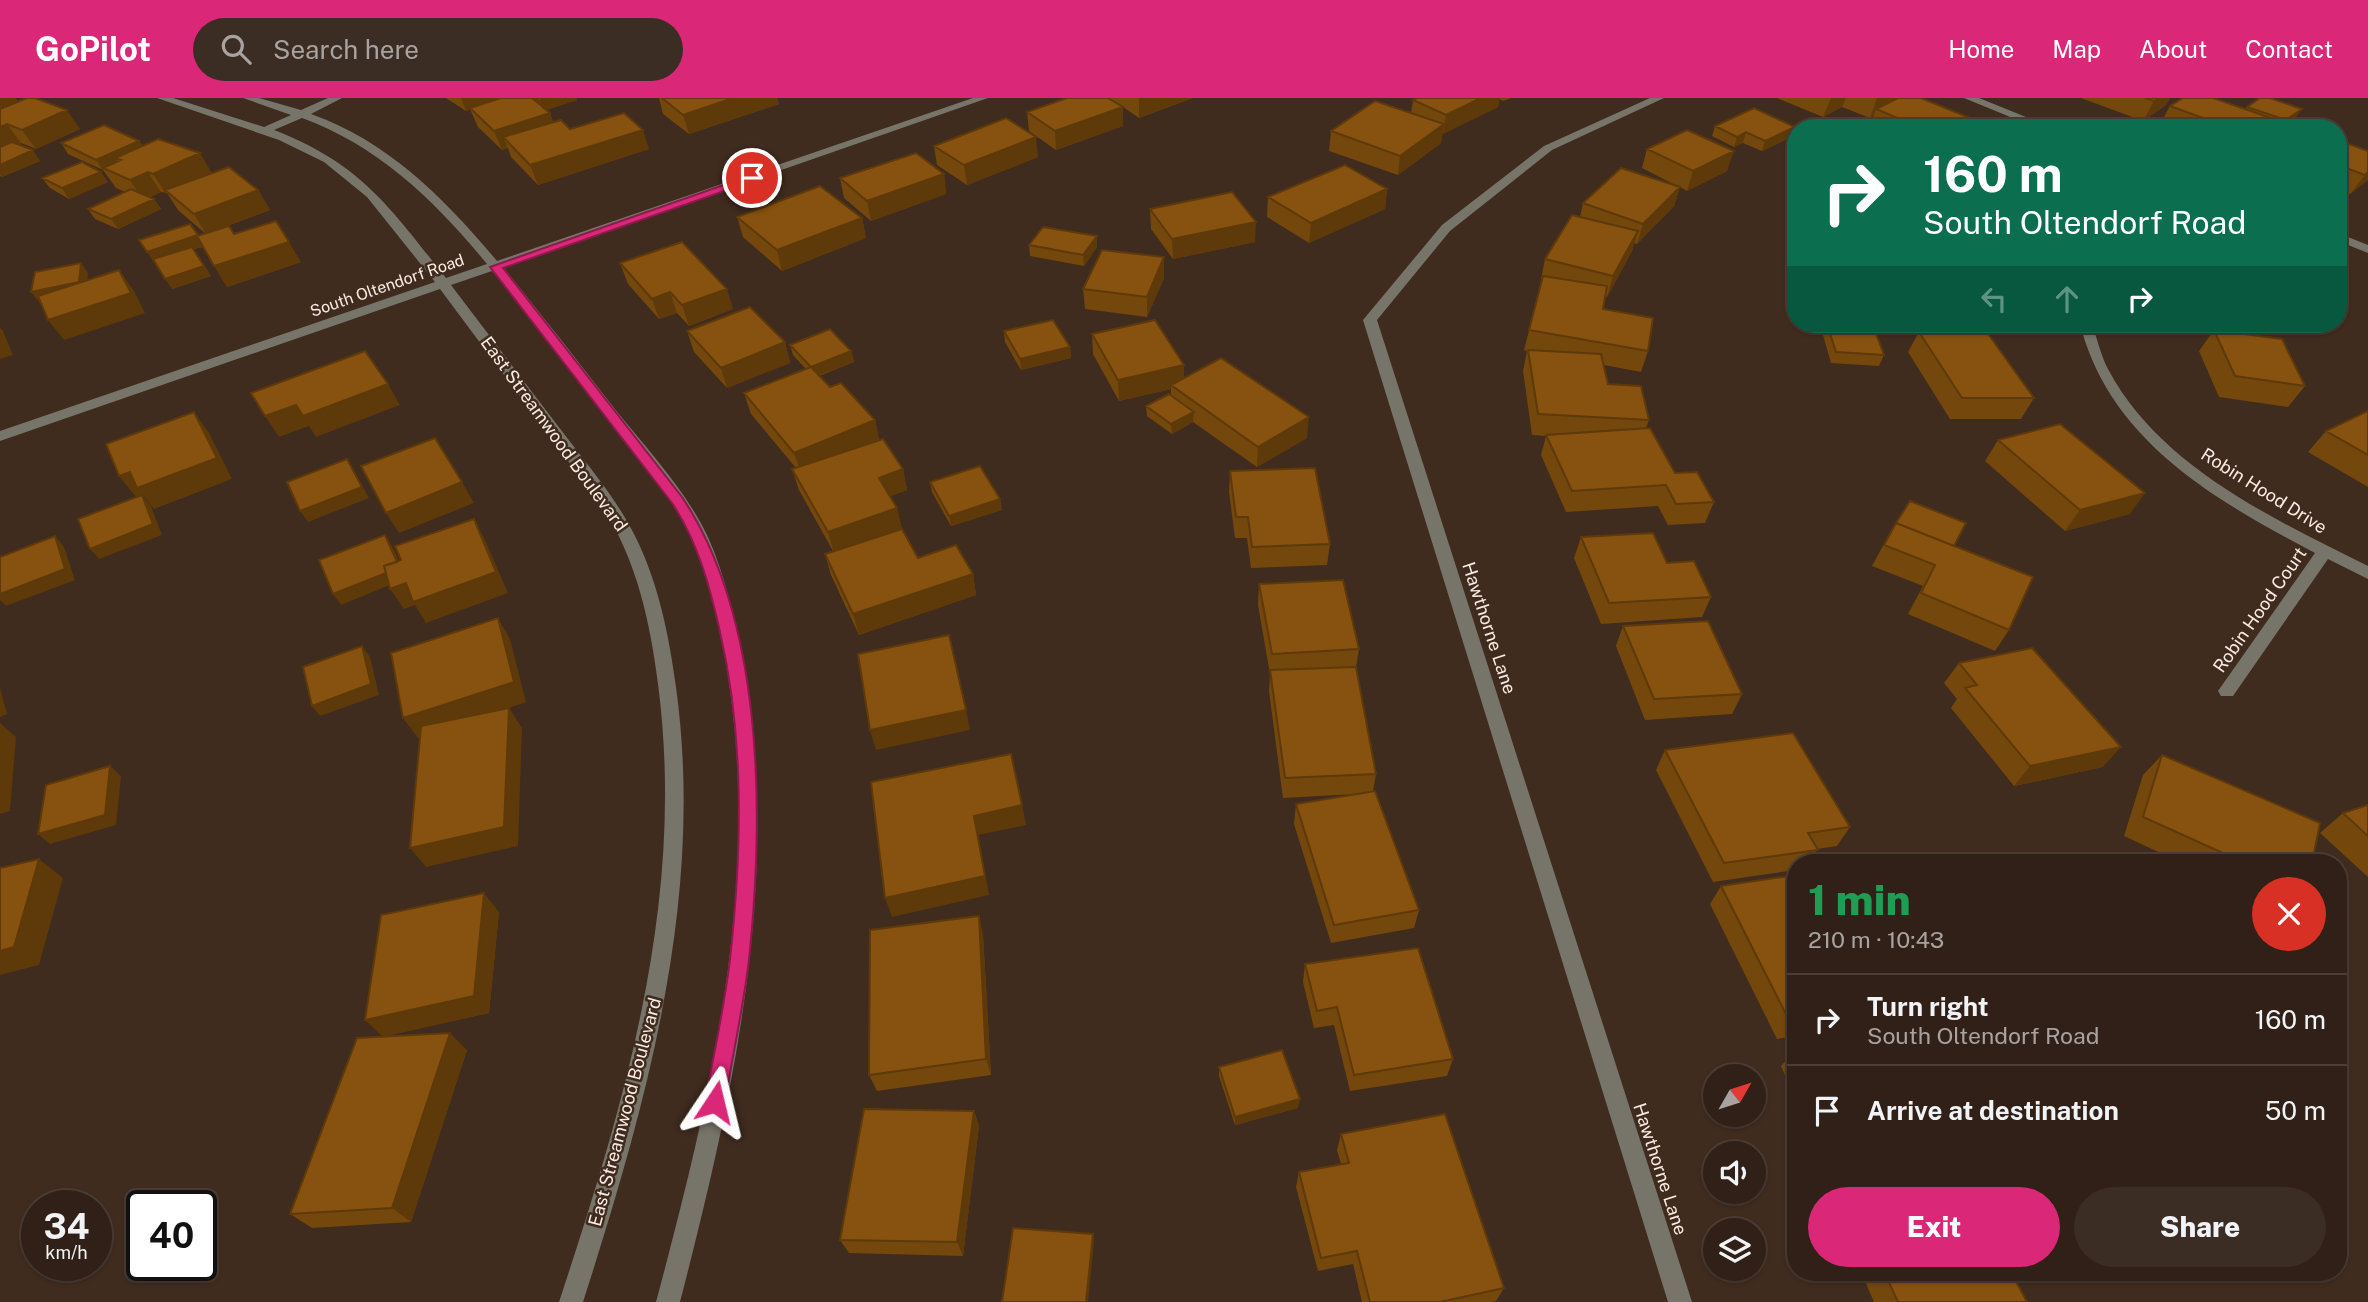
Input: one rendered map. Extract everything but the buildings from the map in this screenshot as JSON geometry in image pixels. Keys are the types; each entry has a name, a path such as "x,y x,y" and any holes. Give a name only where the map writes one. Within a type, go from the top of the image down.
{"street":[{"name":"East Streamwood Boulevard","path":"162,98 264,131 308,150 351,175 371,194 444,284 585,471 627,534 650,597 669,690 674,750 674,871 655,1009 606,1195 571,1302"},
{"path":"248,98 338,128 396,165 435,200 496,267 652,465 693,524 718,589 740,682 749,791 741,951 701,1179 668,1302"},
{"path":"264,131 337,98"},
{"name":"South Oltendorf Road","path":"0,436 983,98"},
{"name":"Hawthorne Lane","path":"1659,98 1548,148 1446,228 1370,320 1680,1302"},
{"path":"1969,98 2024,119"},
{"path":"2347,240 2368,248"},
{"name":"Robin Hood Drive","path":"2088,333 2093,354 2103,376 2122,404 2157,442 2200,476 2258,514 2368,573"},
{"name":"Robin Hood Court","path":"2227,691 2325,551"}],"route":[{"path":"715,1102 741,951 749,791 740,682 718,589 693,524 677,500 496,267 752,178"}]}
